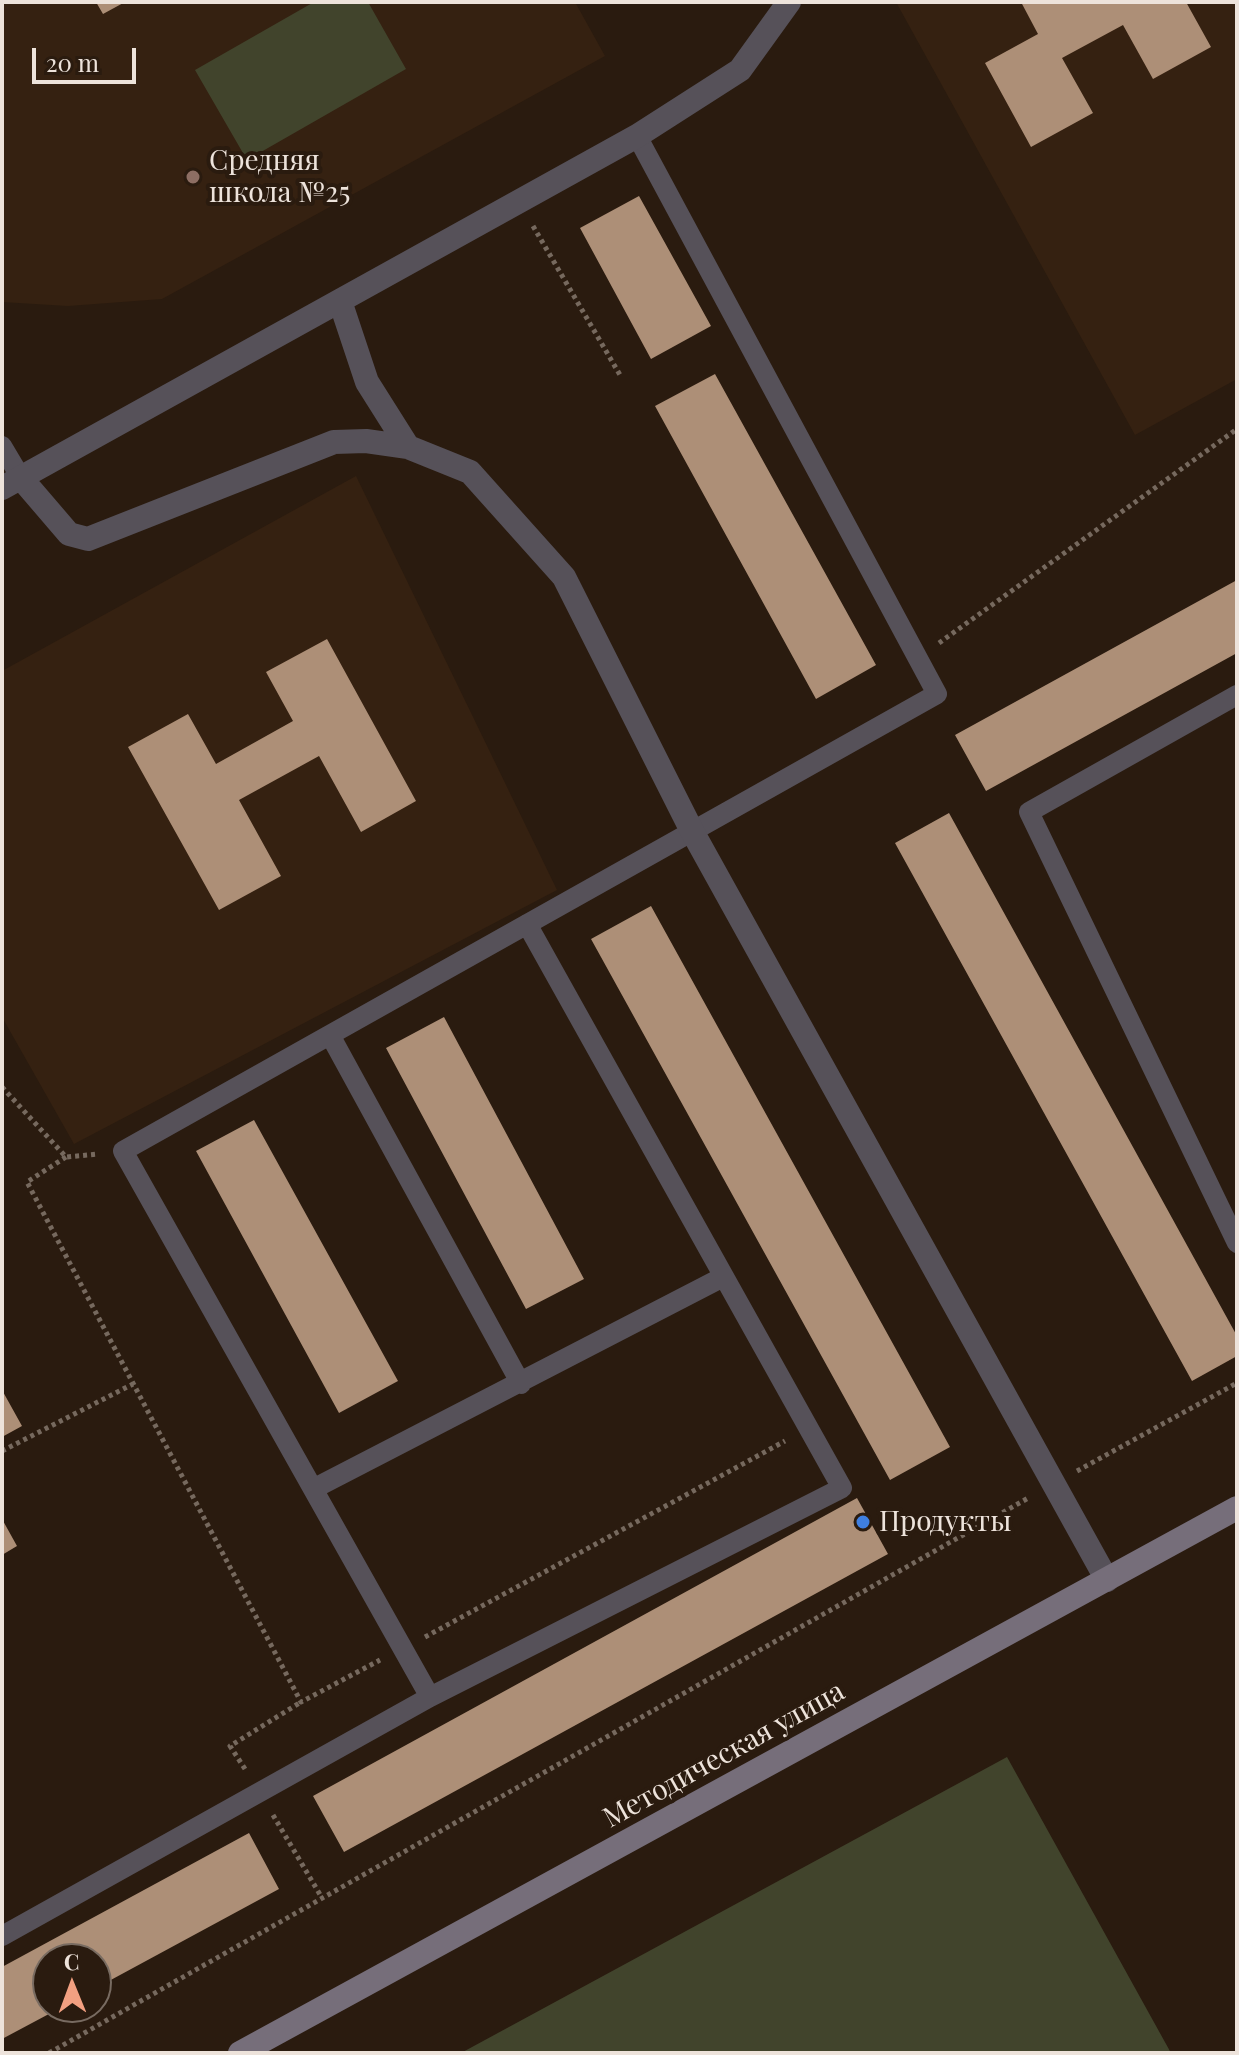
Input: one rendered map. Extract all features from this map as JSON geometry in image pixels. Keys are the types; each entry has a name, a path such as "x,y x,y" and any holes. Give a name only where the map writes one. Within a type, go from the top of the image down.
{"street":[{"path":"789,2 740,70 637,136 12,483 69,534 88,539 334,442 366,441 408,447 470,472 564,577 692,831 1107,1580"},
{"path":"340,301 367,382 408,447"},
{"name":"Методическая улица","path":"240,2053 1237,1508"}],"lane":[{"path":"430,1697 123,1151 937,694 637,136"},
{"path":"2,446 12,483"},
{"path":"1237,695 1029,812 1237,1243"},
{"path":"2,1936 430,1697 842,1488 527,924"},
{"path":"330,1035 521,1384"},
{"path":"313,1489 723,1277"}],"path":[{"path":"518,201 620,375"},
{"path":"918,658 1237,429"},
{"path":"2,1087 66,1157 123,1151"},
{"path":"49,2053 1237,1383"},
{"path":"2,1451 133,1384"}],"shaded area":[{"name":"Средняя школа №25","path":"2,2 575,2 605,56 162,299 68,306 2,302"},
{"path":"896,2 1237,2 1237,379 1135,435"},
{"path":"356,476 557,890 74,1144 2,1017 2,671"}],"green space":[{"path":"314,2 368,2 406,69 247,160 195,70"},
{"path":"1007,1757 1171,2053 461,2053"}],"building":[{"path":"96,2 125,2 103,14"},
{"path":"1021,2 1186,2 1211,47 1153,79 1123,25 1062,58 1093,113 1031,147 985,63 1038,34"},
{"path":"639,196 711,326 651,359 580,228"},
{"path":"715,374 876,665 816,699 655,406"},
{"path":"1237,580 1237,653 986,791 955,735"},
{"path":"327,639 416,801 361,832 319,756 239,800 281,876 219,910 128,747 188,714 216,764 293,721 266,672"},
{"path":"949,813 1237,1336 1237,1356 1192,1381 895,843"},
{"path":"651,906 950,1447 890,1480 591,939"},
{"path":"444,1017 584,1279 526,1309 386,1048"},
{"path":"254,1120 398,1381 339,1413 196,1151"},
{"path":"2,1390 22,1426 2,1437"},
{"path":"857,1498 888,1554 344,1852 313,1796"},
{"path":"2,1519 17,1546 2,1555"},
{"path":"249,1833 279,1889 112,1979 112,1943 46,1943"},
{"path":"32,1951 32,2023 2,2039 2,1967"}],"place":[{"name":"Средняя школа №25","path":"193,177"},
{"name":"Продукты","path":"863,1522"}]}
